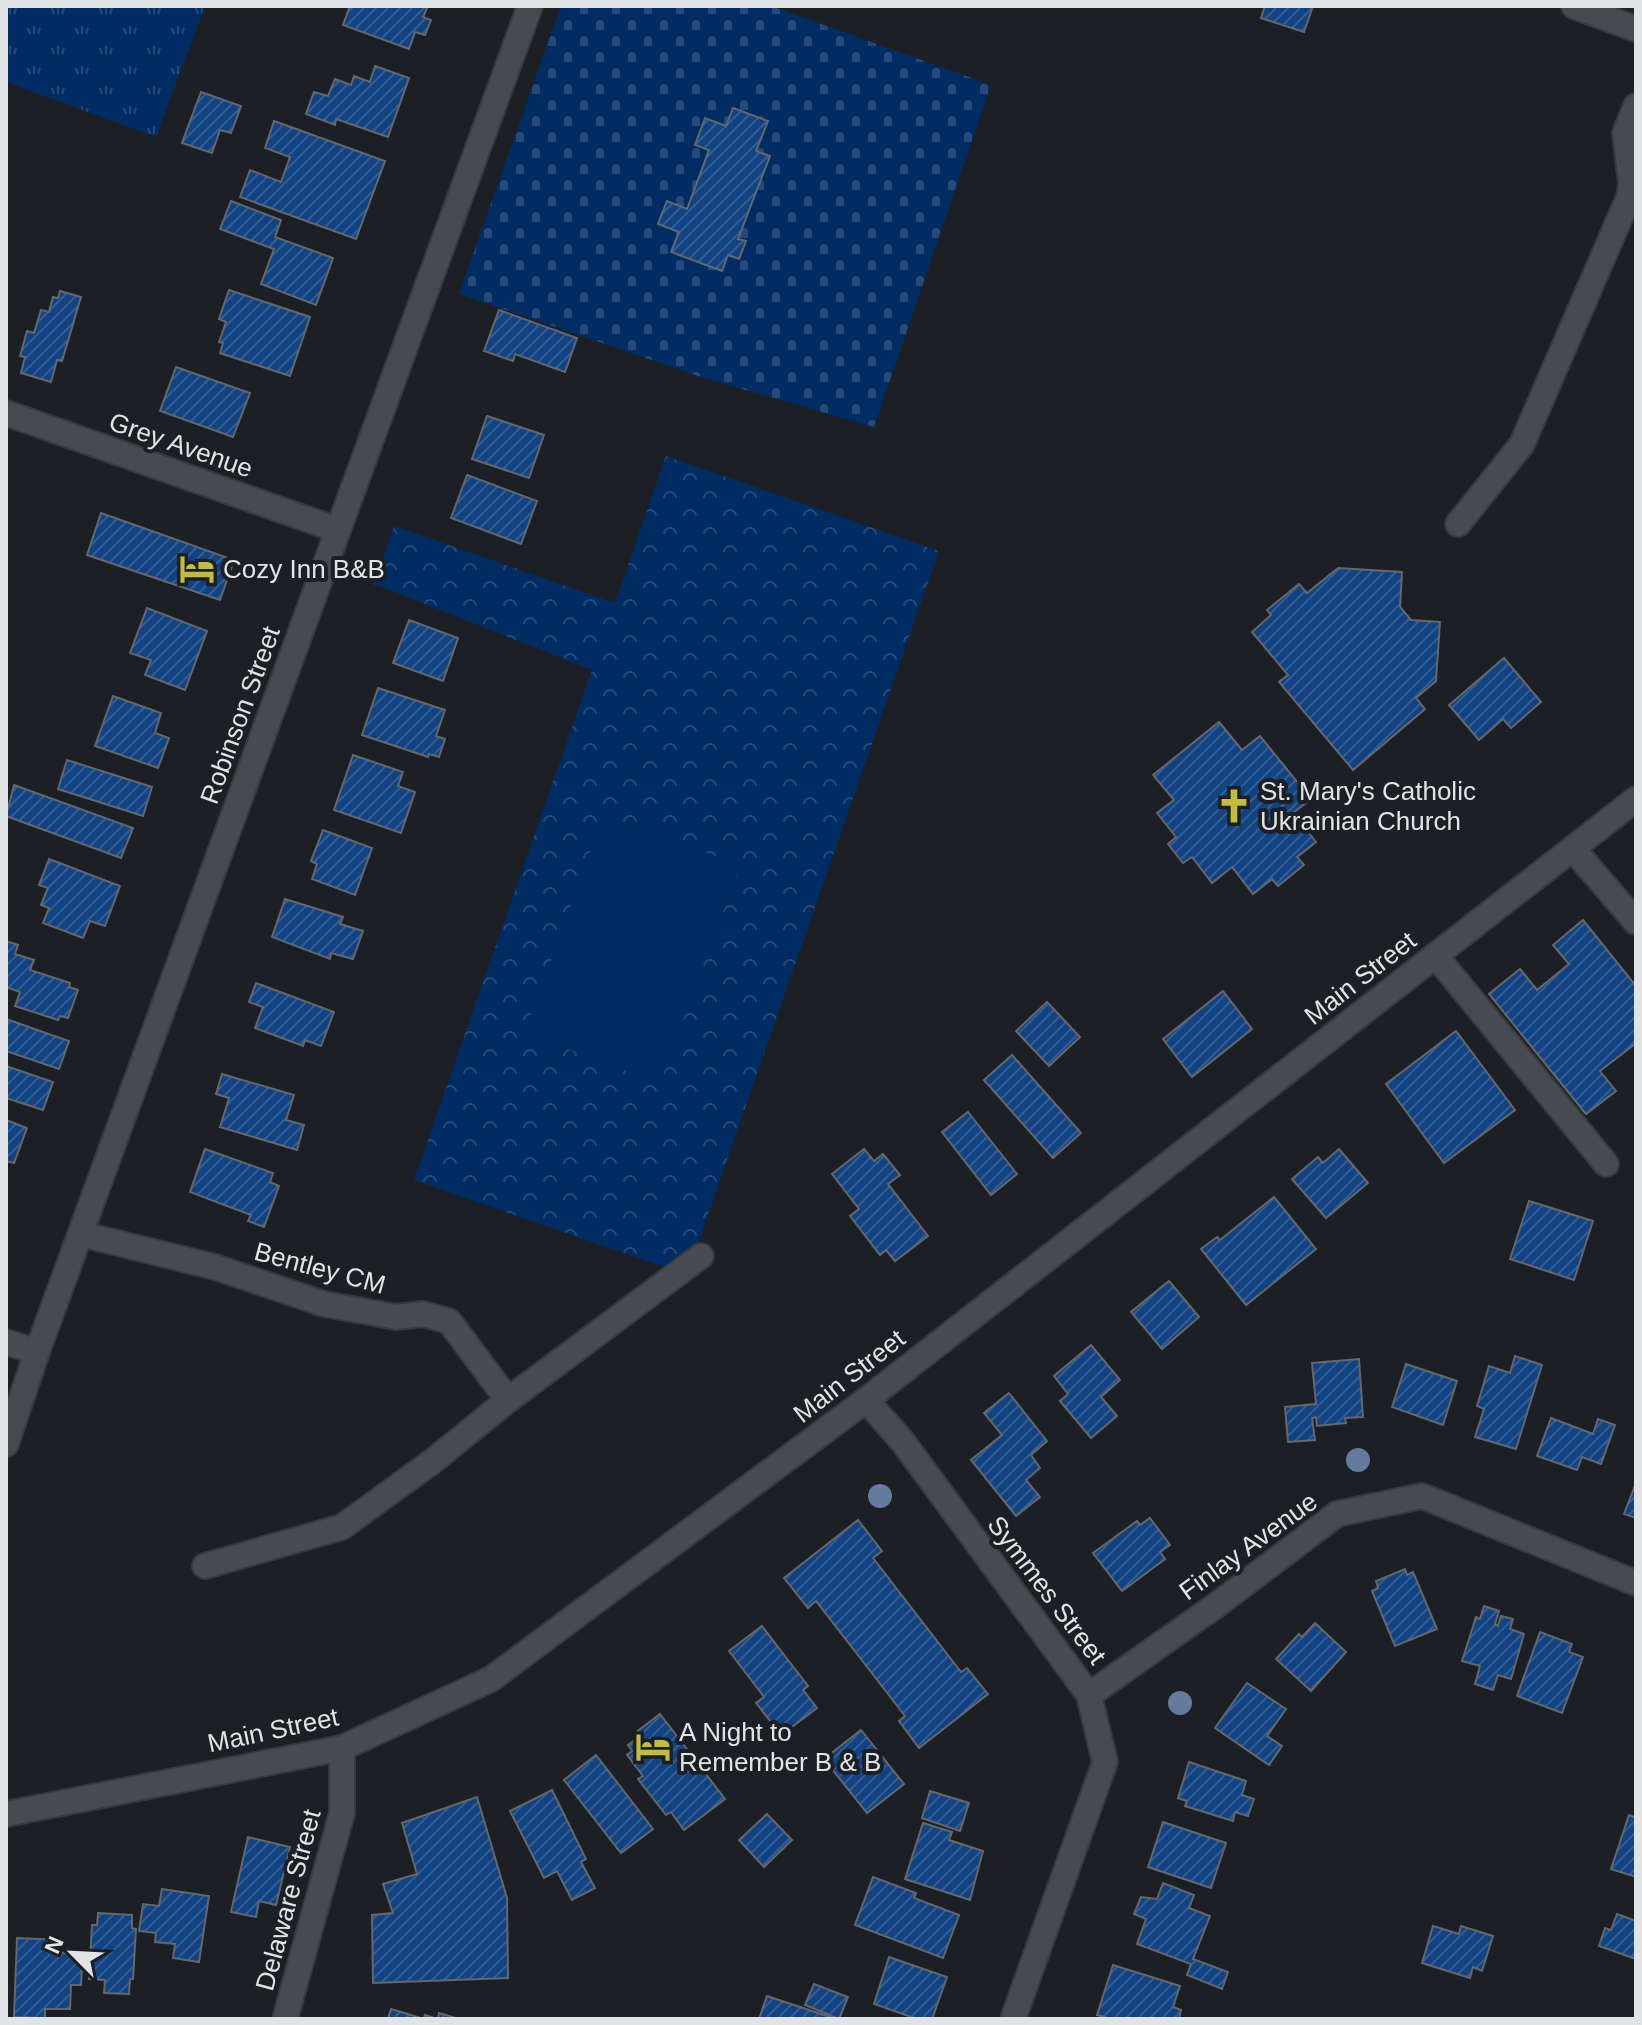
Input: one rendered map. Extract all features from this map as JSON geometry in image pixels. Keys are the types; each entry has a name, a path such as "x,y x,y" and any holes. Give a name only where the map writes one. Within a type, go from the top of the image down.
{"street":[{"name":"Robinson Street","path":"6,1444 530,6"},
{"path":"1574,6 1636,29"},
{"path":"1458,524 1522,444 1629,197 1634,181 1625,133 1636,106"},
{"name":"Grey Avenue","path":"6,413 338,530"},
{"name":"Main Street","path":"6,1814 342,1748 491,1679 866,1400 1636,799"},
{"path":"1573,849 1636,922"},
{"path":"1435,955 1606,1164"},
{"name":"Bentley CM","path":"81,1234 215,1267 324,1304 396,1317 423,1314 449,1321 508,1400"},
{"path":"205,1566 342,1527 701,1256"},
{"path":"6,1342 37,1352"},
{"name":"Symmes Street","path":"866,1400 903,1442 1089,1695 1105,1762 1013,2019"},
{"name":"Finlay Avenue","path":"1089,1695 1218,1604 1337,1514 1422,1496 1636,1583"},
{"name":"Delaware Street","path":"285,2019 342,1813 342,1748"}],"green space":[{"path":"6,6 205,6 156,137 6,82"},
{"path":"561,6 771,6 991,85 874,427 704,378 459,294"},
{"path":"666,456 939,551 687,1275 414,1180 592,670 374,584 394,526 615,603"},
{"path":"604,815 740,865 660,1083 524,1033"}],"building":[{"path":"350,6 428,6 423,17 431,20 425,35 415,32 409,49 343,25"},
{"path":"1265,6 1313,6 1304,32 1261,18"},
{"path":"375,66 409,78 388,137 336,119 335,125 306,114 314,92 328,96 335,79 351,85 354,76 370,82"},
{"path":"201,92 241,106 231,133 220,130 212,153 182,143"},
{"path":"733,108 768,121 756,151 770,156 738,239 746,241 739,259 728,255 722,271 671,252 679,232 658,224 667,201 687,209 709,150 695,145 705,118 726,126"},
{"path":"274,121 385,161 356,239 240,197 250,170 281,182 290,157 265,148"},
{"path":"231,201 281,220 275,237 333,258 316,305 261,284 274,249 220,229"},
{"path":"229,290 310,317 290,376 220,353 223,343 219,342 226,322 219,319"},
{"path":"60,291 81,297 62,361 57,360 51,382 21,373 25,357 20,356 27,331 34,333 41,310 49,312 53,297 58,298"},
{"path":"499,310 577,338 565,372 515,354 513,361 484,351"},
{"path":"176,367 250,393 233,437 160,411"},
{"path":"487,416 544,435 529,478 472,459"},
{"path":"467,475 537,501 521,544 451,518"},
{"path":"101,513 234,560 220,600 87,555"},
{"path":"1338,568 1402,572 1400,607 1411,620 1440,622 1436,681 1416,698 1425,709 1353,770 1279,682 1288,675 1252,632 1271,615 1267,610 1299,584 1307,593"},
{"path":"147,608 207,631 185,690 145,675 151,660 130,653"},
{"path":"409,620 458,638 443,681 393,663"},
{"path":"1504,658 1541,702 1511,728 1503,719 1479,740 1449,705"},
{"path":"378,688 445,710 436,736 445,739 439,757 429,754 428,757 362,735"},
{"path":"113,696 161,713 155,733 169,738 158,768 95,746"},
{"name":"St. Mary's Catholic Ukrainian Church","path":"1219,722 1242,750 1260,736 1311,799 1293,813 1316,842 1297,857 1304,865 1278,886 1272,879 1253,894 1232,867 1212,883 1192,857 1183,863 1168,844 1176,837 1157,813 1174,800 1153,775"},
{"path":"353,755 403,772 398,786 415,792 401,833 334,810"},
{"path":"67,760 152,787 143,816 58,789"},
{"path":"14,785 133,828 121,858 6,816"},
{"path":"323,830 372,848 355,895 312,879 317,864 311,861"},
{"path":"49,859 120,886 105,926 90,921 83,938 43,923 49,908 41,905 48,888 39,885"},
{"path":"285,899 343,917 340,924 363,931 353,959 331,953 330,959 272,937"},
{"path":"1583,920 1636,986 1636,1045 1600,1071 1616,1091 1586,1114 1489,994 1520,969 1537,990 1569,964 1553,945"},
{"path":"6,941 18,945 15,954 34,960 30,970 70,983 69,987 78,990 68,1018 60,1016 58,1020 15,1006 20,992 6,987"},
{"path":"256,983 334,1012 321,1046 305,1040 303,1046 255,1028 263,1007 249,1002"},
{"path":"1223,991 1252,1029 1192,1077 1163,1039"},
{"path":"1047,1002 1080,1037 1049,1066 1016,1031"},
{"path":"6,1019 69,1041 59,1069 6,1051"},
{"path":"1456,1031 1515,1110 1444,1163 1386,1084"},
{"path":"1012,1055 1081,1133 1053,1158 984,1080"},
{"path":"6,1066 53,1082 43,1110 6,1098"},
{"path":"222,1074 294,1095 286,1120 304,1125 297,1150 220,1127 229,1098 216,1094"},
{"path":"968,1112 1017,1174 991,1195 942,1132"},
{"path":"6,1120 27,1128 14,1163 6,1161"},
{"path":"205,1149 273,1173 270,1182 279,1186 264,1227 248,1221 251,1215 190,1192"},
{"path":"864,1149 874,1161 883,1154 900,1175 888,1184 928,1236 895,1261 886,1250 880,1255 850,1216 859,1209 832,1174"},
{"path":"1339,1149 1368,1183 1326,1218 1292,1179 1318,1157 1323,1163"},
{"path":"1274,1197 1316,1249 1246,1305 1201,1249 1217,1237 1220,1240"},
{"path":"1529,1201 1593,1221 1574,1280 1510,1259"},
{"path":"1169,1281 1199,1317 1162,1349 1131,1312"},
{"path":"1091,1345 1120,1380 1101,1397 1117,1416 1091,1438 1060,1401 1068,1394 1054,1376"},
{"path":"1515,1356 1542,1365 1516,1449 1475,1437 1484,1409 1477,1406 1489,1366 1510,1373"},
{"path":"1359,1359 1363,1417 1345,1418 1346,1423 1317,1426 1316,1417 1312,1418 1315,1440 1288,1442 1285,1407 1316,1404 1312,1363"},
{"path":"1406,1364 1457,1381 1443,1425 1392,1407"},
{"path":"1009,1393 1047,1441 1031,1455 1040,1468 1026,1480 1040,1497 1016,1516 971,1460 1002,1435 984,1413"},
{"path":"1551,1418 1593,1434 1598,1419 1615,1425 1601,1464 1582,1457 1577,1470 1537,1456"},
{"path":"1636,1483 1636,1518 1624,1514"},
{"path":"1150,1518 1170,1545 1160,1552 1165,1559 1122,1591 1093,1553 1137,1521 1140,1525"},
{"path":"858,1520 882,1551 873,1558 961,1672 967,1668 988,1694 919,1748 899,1721 905,1716 816,1601 808,1608 784,1578"},
{"path":"1405,1569 1407,1575 1413,1572 1437,1629 1395,1646 1372,1591 1378,1588 1376,1581"},
{"path":"1484,1606 1499,1611 1495,1624 1498,1626 1501,1616 1513,1619 1510,1629 1524,1634 1511,1679 1498,1675 1493,1690 1475,1684 1480,1666 1462,1661 1476,1617 1480,1619"},
{"path":"1315,1623 1346,1652 1311,1691 1276,1659 1299,1634 1302,1637"},
{"path":"762,1626 808,1686 803,1690 817,1708 781,1735 756,1703 764,1697 729,1651"},
{"path":"1540,1632 1572,1644 1569,1652 1583,1657 1562,1713 1517,1696"},
{"path":"1247,1683 1286,1709 1267,1736 1282,1746 1269,1765 1215,1728"},
{"path":"660,1714 725,1799 684,1830 671,1812 666,1815 638,1779 643,1776 627,1755 632,1751 628,1745 639,1737 635,1733"},
{"path":"861,1730 904,1784 867,1813 824,1759"},
{"path":"596,1755 653,1829 621,1853 564,1780"},
{"path":"1189,1762 1246,1781 1242,1795 1254,1799 1248,1816 1235,1812 1233,1821 1185,1806 1187,1801 1178,1798"},
{"path":"552,1790 586,1859 581,1862 595,1888 572,1900 557,1871 544,1878 510,1811"},
{"path":"930,1791 969,1803 960,1831 922,1818"},
{"path":"477,1797 507,1898 508,1978 373,1983 372,1915 393,1913 383,1884 417,1874 402,1823"},
{"path":"767,1814 792,1840 764,1867 739,1840"},
{"path":"1629,1815 1636,1818 1636,1877 1611,1869"},
{"path":"1163,1822 1226,1843 1211,1888 1148,1867"},
{"path":"923,1823 952,1832 949,1840 983,1851 970,1900 905,1879"},
{"path":"248,1837 290,1847 276,1905 259,1901 256,1917 231,1912"},
{"path":"873,1877 916,1893 914,1898 959,1915 943,1958 855,1925"},
{"path":"1163,1883 1194,1895 1189,1908 1210,1916 1193,1959 1228,1972 1222,1989 1187,1975 1191,1964 1137,1944 1146,1919 1134,1914 1141,1897 1157,1899"},
{"path":"162,1889 209,1896 199,1962 173,1958 175,1944 155,1942 156,1933 139,1931 143,1904 159,1906"},
{"path":"98,1913 132,1915 132,1928 136,1929 129,1994 104,1993 105,1980 89,1979 92,1925 97,1925"},
{"path":"1617,1914 1636,1921 1636,1959 1599,1946 1605,1928 1611,1930"},
{"path":"1433,1926 1459,1934 1461,1926 1493,1936 1482,1971 1473,1967 1470,1978 1422,1963"},
{"path":"17,1938 63,1940 63,1953 83,1953 81,1985 71,1985 70,2009 45,2009 45,2018 14,2017"},
{"path":"889,1957 947,1977 932,2019 917,2019 874,2004"},
{"path":"1113,1965 1180,1986 1173,2007 1181,2010 1179,2019 1111,2019 1097,2015"},
{"path":"814,1984 848,1997 839,2019 805,2005"},
{"path":"767,1996 836,2019 759,2019"},
{"path":"391,2009 424,2019 388,2019"},
{"path":"439,2013 459,2019 438,2019"}],"place":[{"name":"Cozy Inn B&B","path":"197,569"},
{"name":"St. Mary's Catholic Ukrainian Church","path":"1234,806"},
{"name":"A Night to Remember B & B","path":"653,1747"}]}
